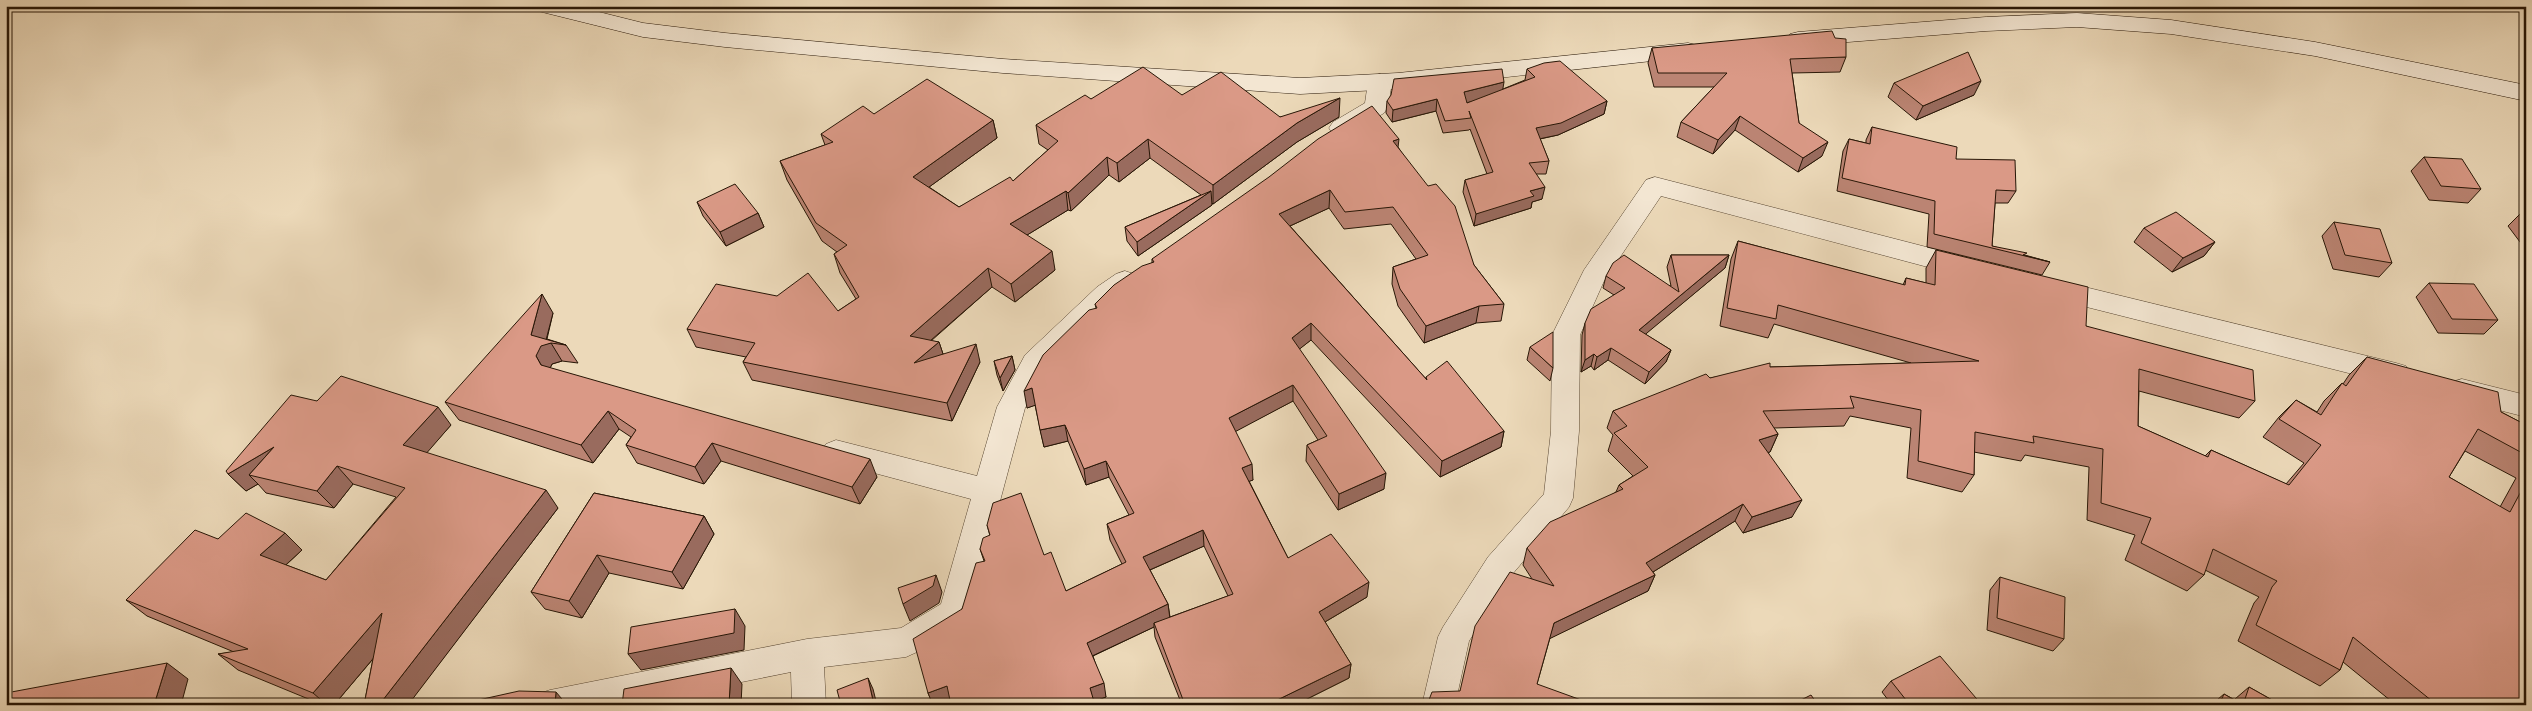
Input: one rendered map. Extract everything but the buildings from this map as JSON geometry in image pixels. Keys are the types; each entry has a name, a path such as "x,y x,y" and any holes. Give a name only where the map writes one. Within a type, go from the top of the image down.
{"street":[{"path":"546,6 643,30 984,64 1300,86 1380,82 1708,48"},
{"path":"1776,41 1986,24 2077,20 2171,27 2315,49 2526,93"},
{"path":"1322,140 1376,107 1380,82"},
{"path":"1438,705 1454,637 1498,567 1558,498 1565,431 1566,335 1593,277 1656,186 1992,274"},
{"path":"550,705 807,654 906,642 954,613 1010,407 1036,362 1106,294 1146,266"},
{"path":"2031,284 2526,406"},
{"path":"815,446 988,490"},
{"path":"807,654 809,705"}]}
